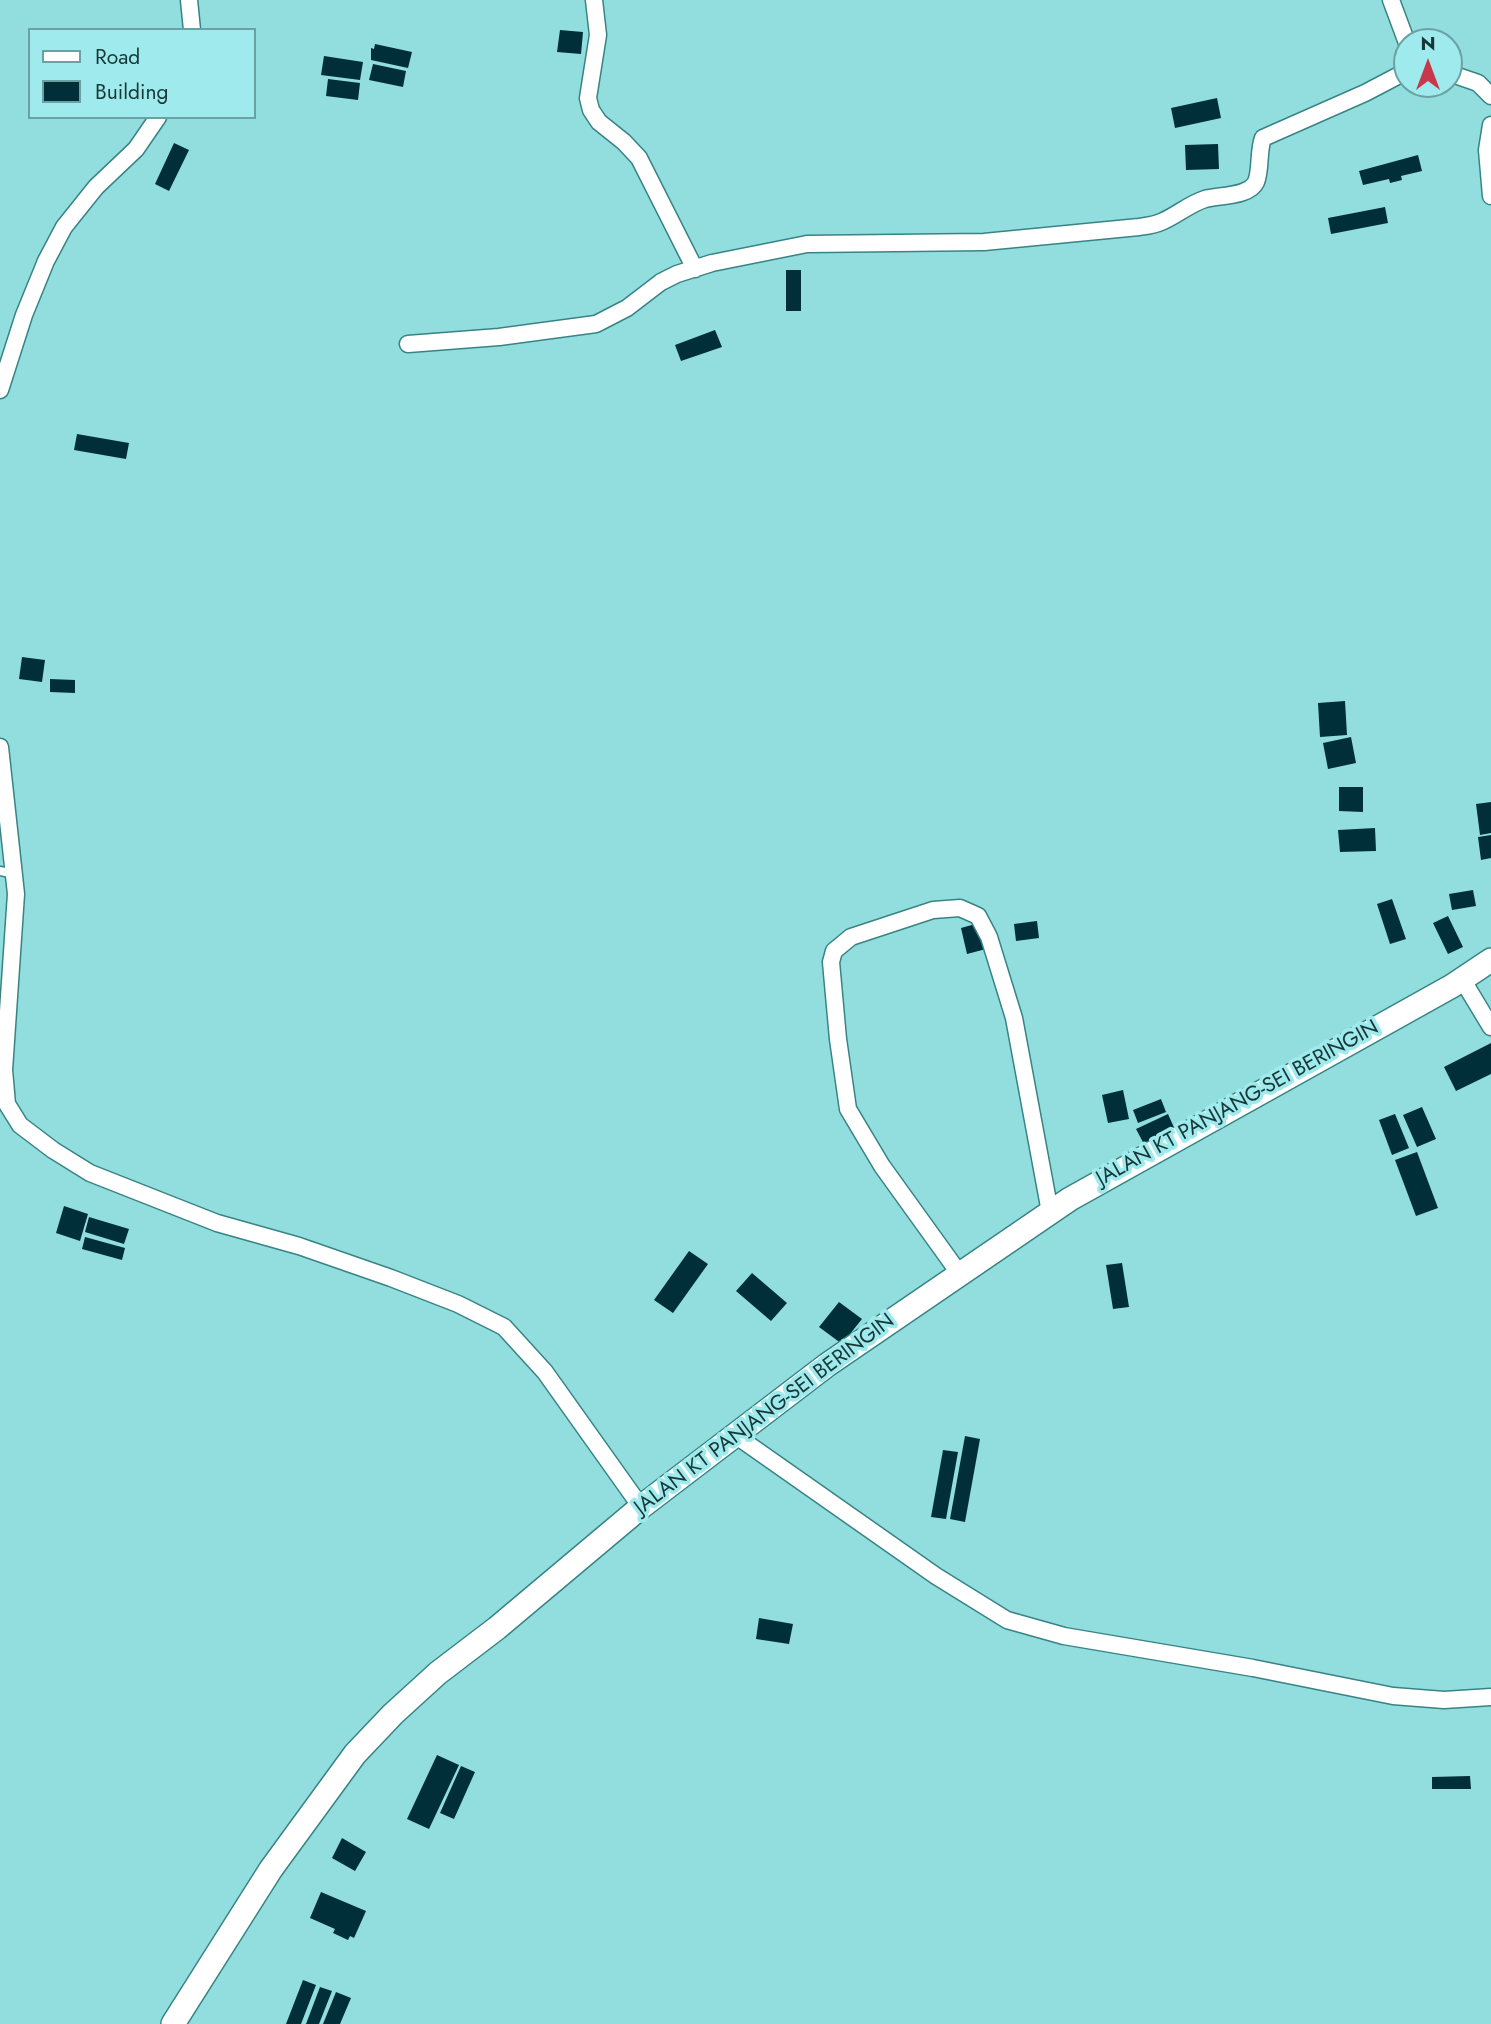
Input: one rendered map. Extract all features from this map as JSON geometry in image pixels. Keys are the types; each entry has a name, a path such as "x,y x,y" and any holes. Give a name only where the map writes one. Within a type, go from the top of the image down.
{"street":[{"path":"189,0 192,28"},
{"path":"594,0 598,35 588,98 591,110 600,122 639,158 695,268"},
{"path":"1391,0 1401,28"},
{"path":"408,344 499,337 596,324 628,308 662,282 695,268 817,243 984,242 1161,223 1204,199 1245,191 1251,187 1256,181 1259,149 1263,138 1393,78"},
{"path":"1463,78 1478,83 1491,96"},
{"path":"0,390 28,304 64,227 96,187 136,149 158,119"},
{"path":"1491,125 1487,150 1491,196"},
{"path":"0,747 7,872 16,894 4,1070 7,1104 20,1125 90,1173 216,1223 299,1246 391,1278 458,1304 503,1326 552,1382 641,1507"},
{"path":"959,1273 882,1166 848,1109 831,962 834,951 851,937 933,910 960,908 978,916 989,937 1014,1018 1050,1212"},
{"name":"JALAN KT PANJANG-SEI BERINGIN","path":"173,2024 271,1869 355,1754 438,1673 641,1507 827,1364 1069,1199 1462,979 1491,960"},
{"path":"1462,979 1491,1027"},
{"path":"735,1435 936,1576 1007,1620 1063,1636 1253,1668 1393,1696 1444,1700 1491,1697"}],"building":[{"path":"560,30 583,32 581,54 557,52"},
{"path":"375,44 412,52 408,68 371,60 371,48 374,49"},
{"path":"324,56 363,62 360,80 321,75"},
{"path":"373,64 406,71 403,87 369,80"},
{"path":"328,79 360,83 358,100 326,96"},
{"path":"1217,98 1221,118 1175,128 1171,108"},
{"path":"174,143 189,150 169,191 155,184"},
{"path":"1218,144 1219,169 1186,170 1185,145"},
{"path":"1418,155 1422,171 1401,176 1402,180 1390,183 1389,179 1363,185 1359,171"},
{"path":"1385,207 1388,223 1331,234 1328,218"},
{"path":"786,270 801,270 801,311 786,311"},
{"path":"715,330 722,347 681,361 675,345"},
{"path":"77,434 129,443 126,459 74,450"},
{"path":"22,657 45,660 42,682 19,679"},
{"path":"50,679 75,680 75,693 50,692"},
{"path":"1345,701 1347,735 1320,737 1318,703"},
{"path":"1351,737 1356,763 1328,769 1323,743"},
{"path":"1339,787 1363,787 1363,812 1339,811"},
{"path":"1491,802 1491,833 1480,835 1476,804"},
{"path":"1375,828 1376,851 1340,852 1338,830"},
{"path":"1491,835 1491,858 1481,860 1478,837"},
{"path":"1473,890 1476,906 1452,910 1449,894"},
{"path":"1392,899 1406,939 1390,944 1377,904"},
{"path":"1448,916 1463,947 1448,954 1433,923"},
{"path":"1037,921 1039,938 1016,941 1014,924"},
{"path":"979,923 986,949 967,954 961,928"},
{"path":"1491,1043 1491,1074 1456,1091 1444,1067"},
{"path":"1123,1090 1129,1119 1108,1123 1102,1095"},
{"path":"1161,1099 1166,1112 1138,1123 1133,1110"},
{"path":"1422,1107 1436,1139 1417,1147 1403,1115"},
{"path":"1168,1114 1176,1132 1145,1146 1136,1129"},
{"path":"1395,1114 1409,1148 1392,1155 1379,1120"},
{"path":"1417,1152 1438,1208 1416,1216 1395,1160"},
{"path":"64,1206 88,1214 80,1241 56,1233"},
{"path":"89,1217 129,1229 124,1244 85,1232"},
{"path":"85,1237 125,1248 122,1260 82,1249"},
{"path":"689,1251 708,1264 673,1313 654,1300"},
{"path":"1122,1263 1129,1307 1113,1309 1106,1265"},
{"path":"752,1273 787,1303 771,1321 736,1291"},
{"path":"839,1302 862,1319 842,1344 819,1327"},
{"path":"965,1436 980,1439 965,1522 950,1519"},
{"path":"943,1450 958,1452 946,1519 931,1517"},
{"path":"759,1618 793,1624 789,1644 756,1639"},
{"path":"437,1755 459,1765 429,1829 407,1819"},
{"path":"461,1766 475,1772 454,1819 440,1813"},
{"path":"1470,1776 1471,1789 1432,1789 1432,1777"},
{"path":"342,1838 366,1852 355,1871 332,1858"},
{"path":"321,1892 366,1911 354,1938 350,1936 348,1940 333,1933 335,1929 310,1918"},
{"path":"303,1980 316,1985 301,2024 286,2024"},
{"path":"320,1987 332,1991 319,2024 306,2024"},
{"path":"336,1992 351,1998 340,2024 323,2024"}]}
